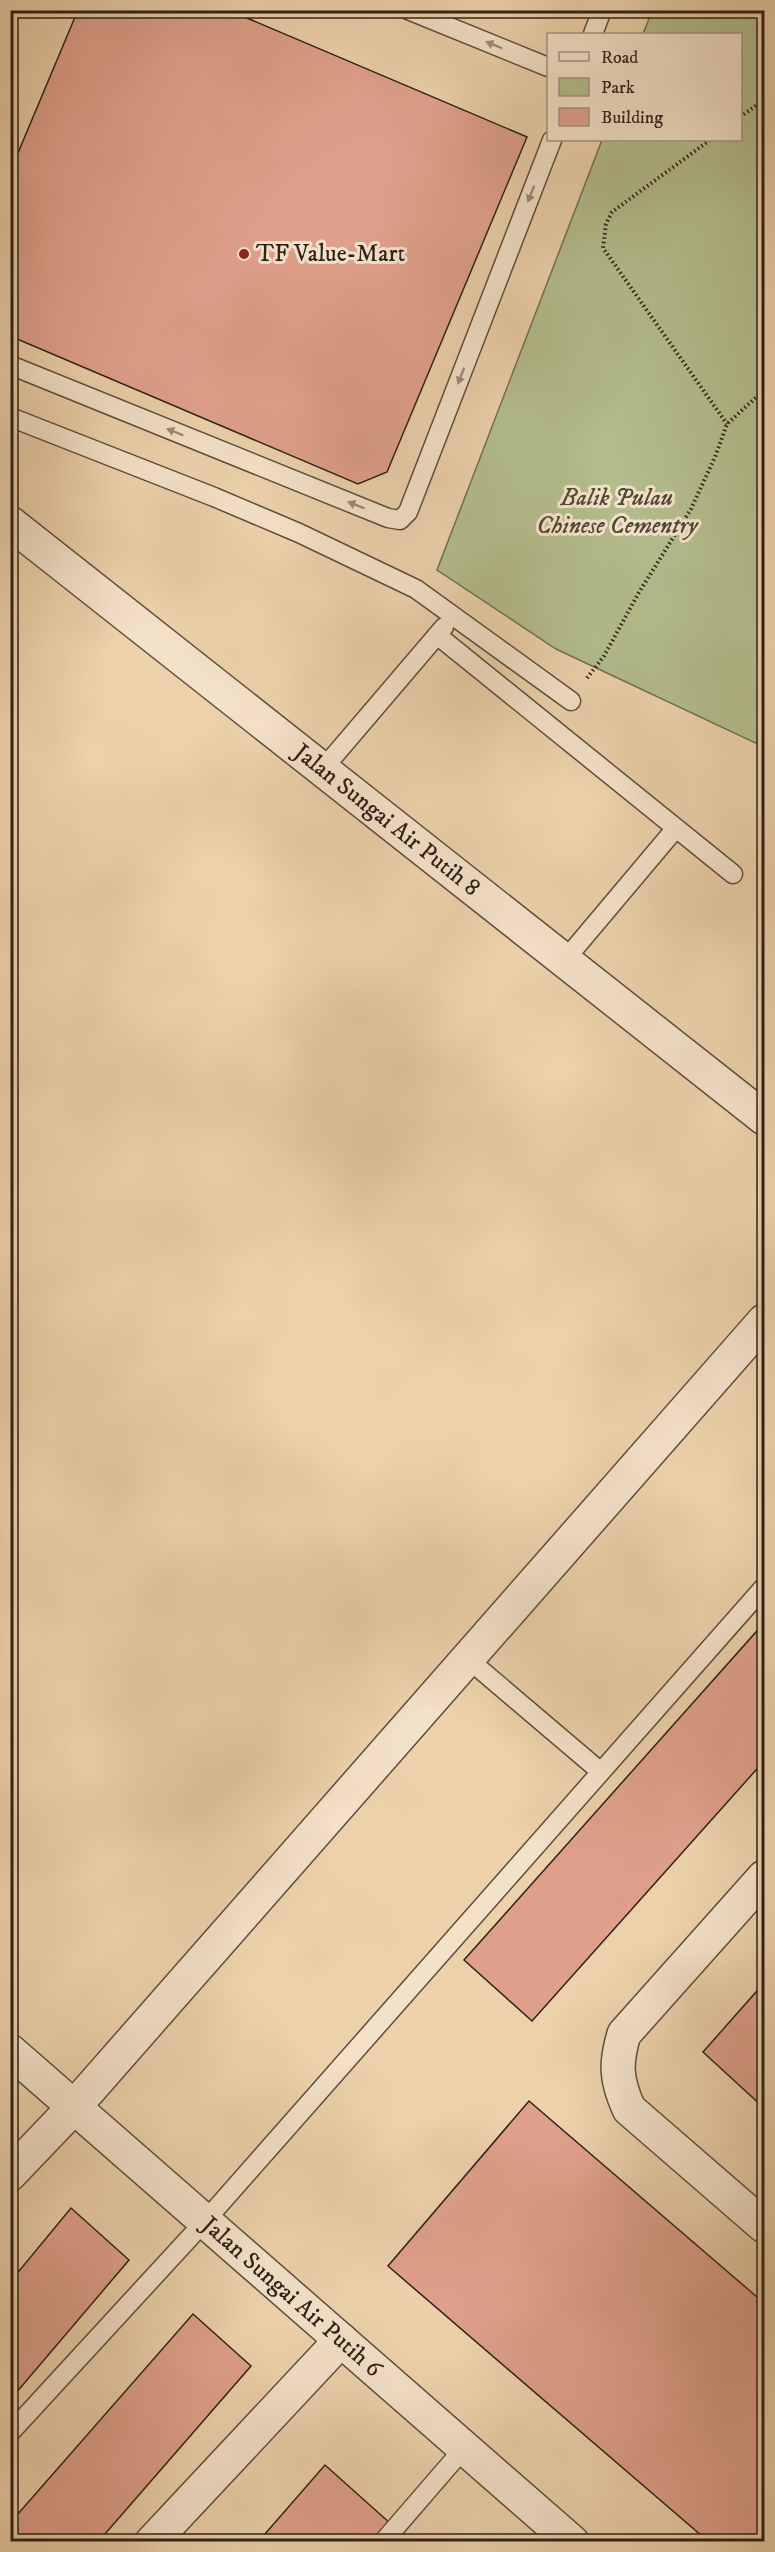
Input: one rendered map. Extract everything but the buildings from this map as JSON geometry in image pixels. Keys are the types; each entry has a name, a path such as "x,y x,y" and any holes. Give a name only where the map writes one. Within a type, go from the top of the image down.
{"street":[{"name":"Jalan Sungai Air Putih 8","path":"10,523 765,1118"},
{"path":"10,2174 74,2107 765,1321"},
{"path":"765,1877 624,2034 617,2059 620,2088 629,2109 765,2226"},
{"name":"Jalan Sungai Air Putih 6","path":"10,2051 572,2541"},
{"path":"152,2541 341,2340"}],"lane":[{"path":"408,10 547,67"},
{"path":"593,33 602,10"},
{"path":"10,366 376,513 400,520 408,512 552,141"},
{"path":"10,417 135,465 299,533 416,589 571,701"},
{"path":"322,770 453,616"},
{"path":"437,635 733,874"},
{"path":"564,961 676,828"},
{"path":"10,2433 205,2221 765,1587"},
{"path":"468,1659 601,1772"},
{"path":"382,2541 465,2447"}],"path":[{"path":"742,116 765,100"},
{"path":"709,141 612,212 606,224 603,248 727,424"},
{"path":"571,701 604,656 638,594 691,509 715,457 727,424 765,390"}],"green space":[{"name":"Balik Pulau Chinese Cementry","path":"652,11 764,11 764,747 556,649 437,570 602,141 742,141 742,33 643,33"}],"place":[{"name":"TF Value-Mart","path":"244,254"}]}
